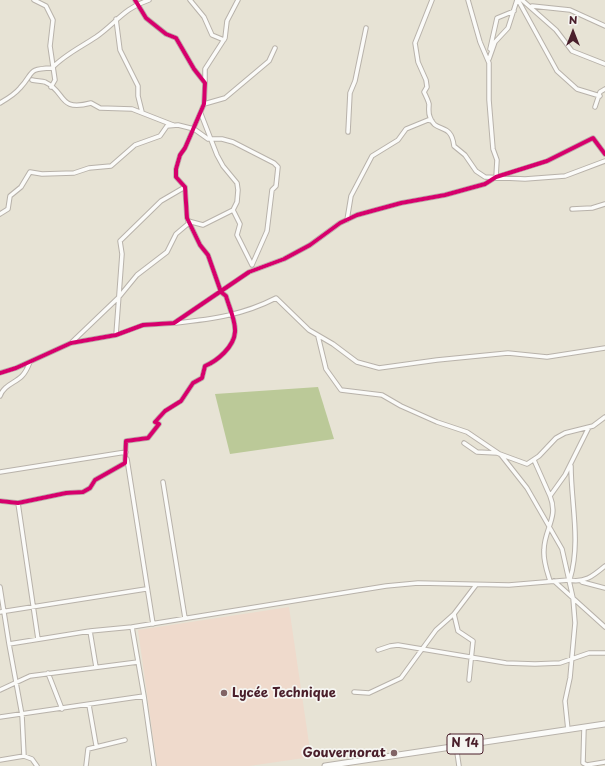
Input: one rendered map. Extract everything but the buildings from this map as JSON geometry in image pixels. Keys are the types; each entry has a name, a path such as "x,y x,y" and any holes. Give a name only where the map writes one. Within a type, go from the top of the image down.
{"main road":[{"name":"N 14","path":"325,766 456,745 605,724"}],"street":[{"path":"34,0 46,6 53,20 50,46 52,68 55,80 51,87"},
{"path":"0,104 21,88 31,71 52,68 63,58 106,29 136,2 149,0"},
{"path":"190,0 204,17 212,35 224,40"},
{"path":"0,502 18,503 66,493 83,492 90,488 95,480 125,463 126,441 148,438 159,424 155,422 165,411 181,401 193,383 202,378 205,366 216,362 230,346 235,333 226,296 221,292 210,260 189,222 185,187 176,177 176,169 180,155 194,129 204,104 205,69 224,40 227,20 238,0"},
{"path":"432,0 415,43 418,62 426,80 427,86 424,92 428,102 430,117 439,128 446,129 453,135 454,146 465,155 476,171 485,177 525,179 565,176 605,161"},
{"path":"468,0 480,42 488,61"},
{"path":"496,177 497,160 493,149 489,100 488,61 495,42 508,28 518,0"},
{"path":"518,0 557,71 577,89 600,96"},
{"path":"524,1 556,30 572,51 605,64"},
{"path":"136,2 146,18 166,34 176,38 194,69 205,84"},
{"path":"530,6 570,10 605,26"},
{"path":"490,54 492,33 497,18 514,11"},
{"path":"116,19 120,50 138,86 138,96 142,112"},
{"path":"348,132 350,93 355,81 366,28"},
{"path":"204,104 225,98 269,61 275,48"},
{"path":"32,80 46,82 58,92 62,100 72,105 80,106 92,103 100,108 118,107 142,112 173,125"},
{"path":"594,107 600,96 600,92 605,89"},
{"path":"189,222 203,225 233,210 237,202 237,183 223,166 201,114"},
{"path":"347,220 351,196 372,156 398,140 406,129 428,120 432,120"},
{"path":"0,214 8,210 10,196 21,187 30,172 42,174 74,173 88,168 111,166 135,145 160,136 167,126 178,125 194,129 208,139 233,142 274,163 278,167 276,186 272,190 266,231 252,265"},
{"path":"174,323 254,270 284,259 310,245 357,215 401,203 445,195 485,184 496,177 547,161 592,138 605,154"},
{"path":"116,335 122,254 120,241 161,201 185,187"},
{"path":"572,209 592,208 605,204"},
{"path":"233,210 240,224 237,235 254,270"},
{"path":"71,343 119,297 137,275 166,252 176,234 189,222"},
{"path":"0,373 30,362 71,343 116,335 143,325 232,316 256,309 276,298 308,330 333,344 356,362 380,368 437,360 508,353 547,356 605,348"},
{"path":"318,336 326,369 341,390 382,396 437,422 467,432 501,455 527,488 562,549 573,598 576,622 570,678 565,701 568,730"},
{"path":"0,396 1,392 22,376 30,362"},
{"path":"464,443 477,452 501,455 528,464 556,438 565,433 593,426 605,417"},
{"path":"550,496 571,465 588,427"},
{"path":"124,439 146,589 153,624"},
{"path":"0,472 126,453"},
{"path":"534,460 554,506 553,517 549,526 544,551 552,581 605,627"},
{"path":"569,580 574,566 576,543 571,465"},
{"path":"162,482 185,618"},
{"path":"18,503 38,640"},
{"path":"579,582 592,578 605,566"},
{"path":"9,644 90,631 153,624 386,586 418,583 509,585 569,580 605,588"},
{"path":"354,692 369,693 401,678 424,649 436,630 454,614 476,585"},
{"path":"0,587 2,612 22,715 24,756"},
{"path":"2,612 146,589"},
{"path":"454,614 458,631 473,641 469,680"},
{"path":"132,627 154,766"},
{"path":"90,631 96,667"},
{"path":"378,650 398,645 506,663 535,664 560,663 589,653 605,653"},
{"path":"0,690 30,676 138,662"},
{"path":"48,673 62,709"},
{"path":"0,717 144,696"},
{"path":"90,705 96,745"},
{"path":"584,728 583,765 605,762"},
{"path":"86,766 88,749 96,745 125,740"},
{"path":"456,745 459,766"},
{"path":"0,760 24,756 32,759 36,766"}],"shaded area":[{"name":"Lycée Technique","path":"289,607 311,757 249,766 157,766 138,630"}],"green space":[{"path":"318,387 334,439 230,454 215,394"}],"cycle path":[{"path":"0,501 18,503 66,493 83,492 90,488 95,480 125,463 126,441 148,438 159,424 155,422 165,411 181,401 193,383 202,378 205,366 220,357 232,343 234,338 234,323 226,296 221,292 208,255 200,245 187,218 185,187 176,177 176,169 180,155 185,148 204,104 205,83 194,69 176,38 166,34 146,18 135,0"},
{"path":"0,373 16,368 71,343 116,335 143,325 174,323 249,272 284,259 310,245 340,223 357,215 401,203 445,195 485,184 496,177 547,161 593,138 605,154"}],"place":[{"name":"Lycée Technique","path":"224,693"},
{"name":"Gouvernorat","path":"394,753"}]}
